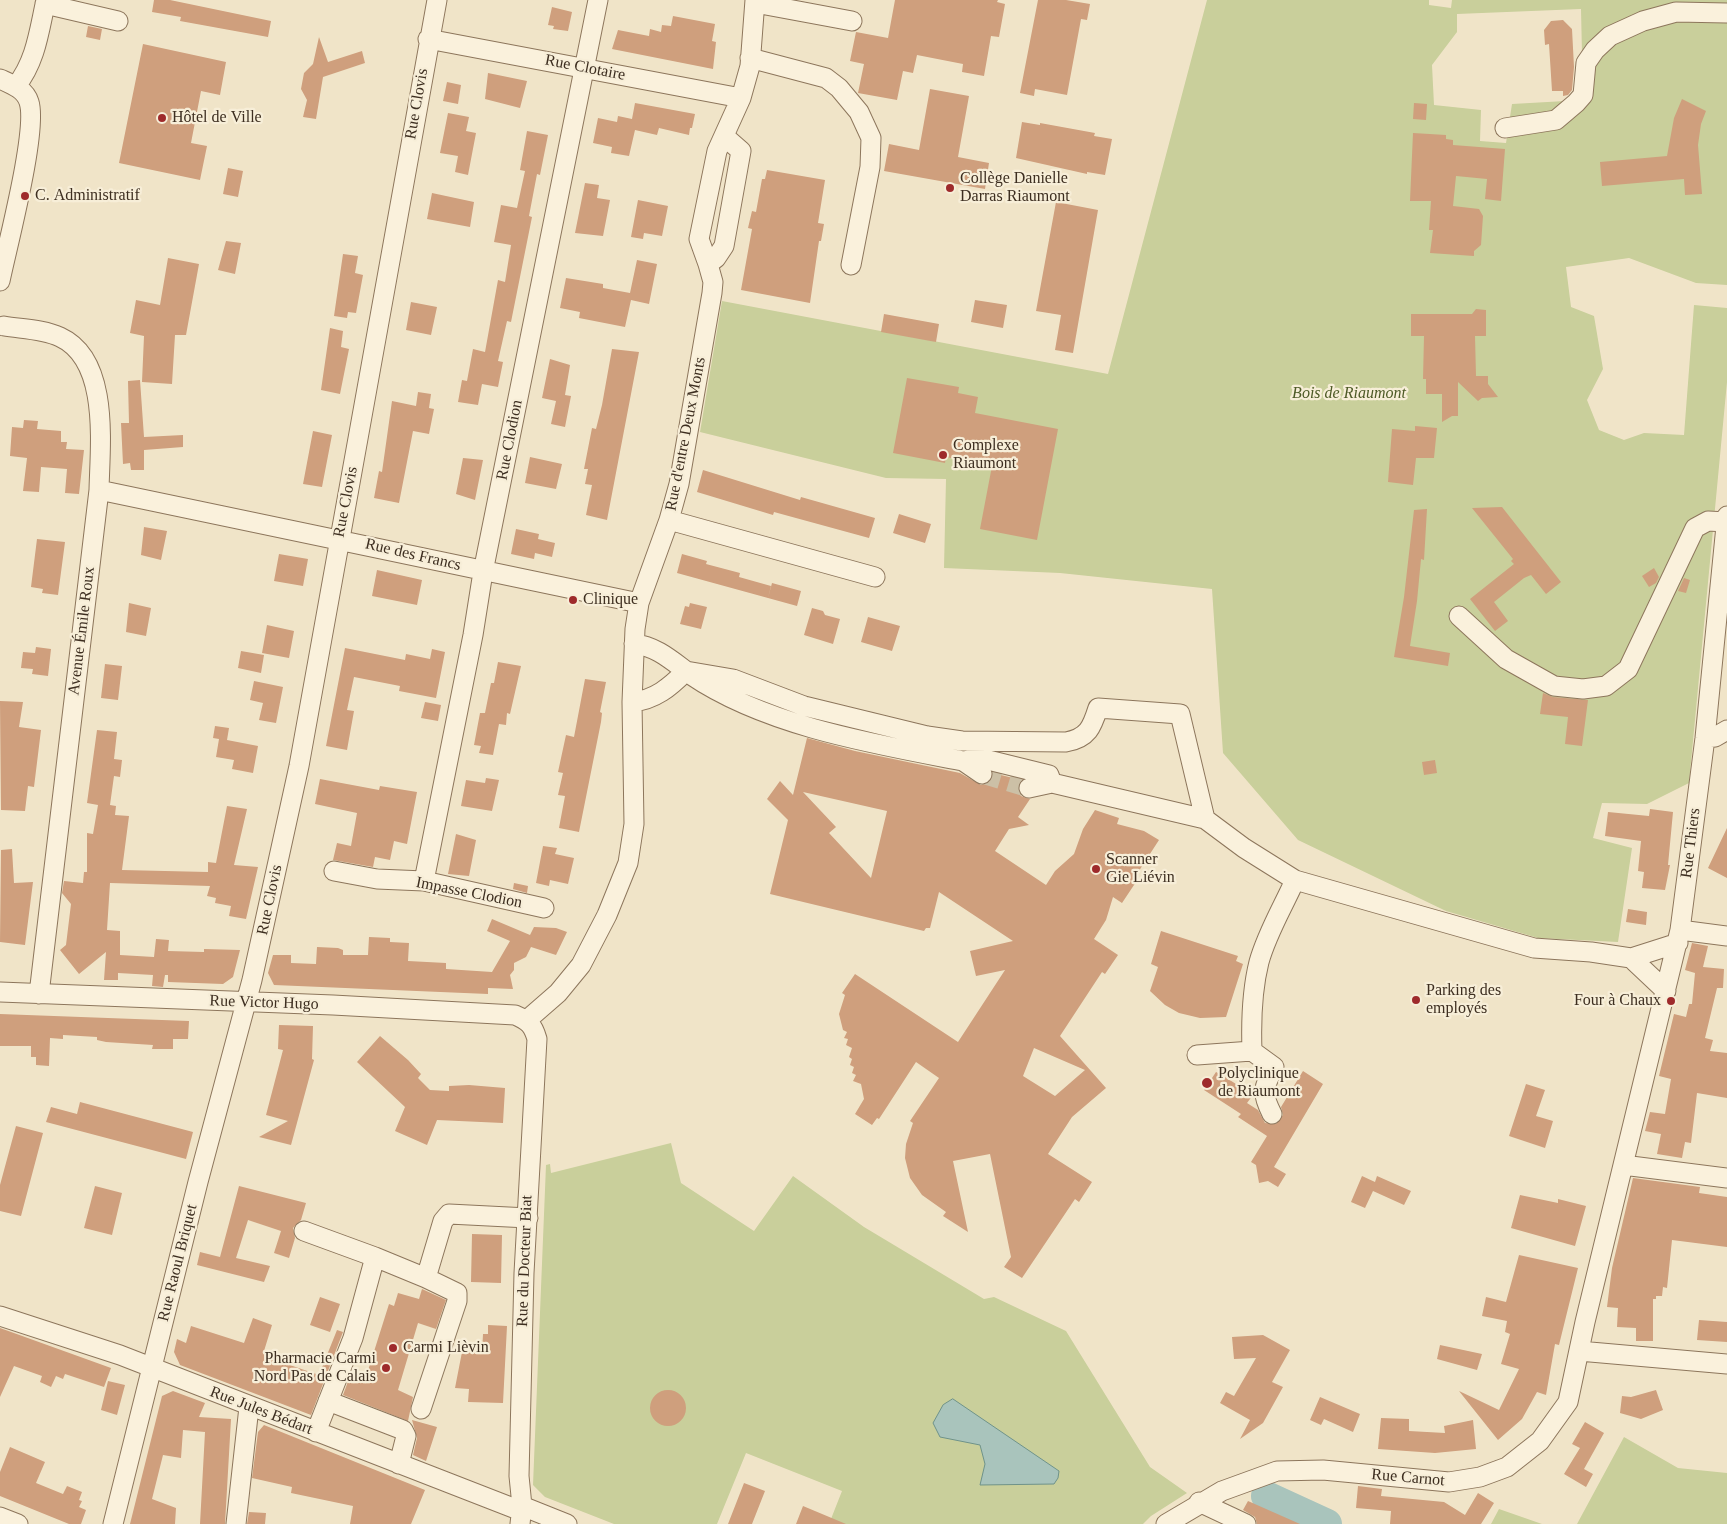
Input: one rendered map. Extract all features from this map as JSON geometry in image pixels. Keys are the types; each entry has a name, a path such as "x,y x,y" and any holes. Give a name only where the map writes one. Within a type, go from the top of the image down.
{"street":[{"name":"Rue Clovis","path":"246,1003 299,766 428,40 437,0"},
{"name":"Rue Clodion","path":"424,881 473,635 483,572 598,0"},
{"path":"755,1 852,21"},
{"name":"Rue d'entre Deux Monts","path":"527,1020 558,993 582,965 607,915 628,863 634,824 632,702 634,644 639,603 669,520 679,484 713,282 699,239 718,151 741,98 750,58 755,1"},
{"path":"0,281 31,130 29,102 8,82 26,73 31,62 46,2 118,21"},
{"path":"1505,128 1556,120 1576,103 1583,95 1586,63 1595,50 1610,36 1643,22 1676,12 1727,13"},
{"name":"Rue Clotaire","path":"428,40 585,67 741,98"},
{"path":"750,58 826,78 840,88 859,112 871,138 870,167 851,265"},
{"path":"0,227 20,129 29,102"},
{"path":"708,264 716,258 724,246 741,151 725,137"},
{"name":"Avenue Émile Roux","path":"1,327 59,336 76,348 84,357 91,370 101,433 99,490 39,994"},
{"name":"Rue des Francs","path":"99,490 340,539 483,572 639,603"},
{"name":"Rue Thiers","path":"1623,1165 1679,936 1704,738 1727,516"},
{"path":"669,520 875,577"},
{"path":"1459,616 1506,659 1554,686 1583,689 1606,686 1628,669 1695,528 1708,521 1726,522"},
{"path":"634,644 645,645 668,657 713,689 754,708 813,727 962,761 982,774"},
{"path":"632,702 645,701 666,690 686,671"},
{"path":"686,671 733,679 804,706 927,736 962,740 1066,742 1078,740 1092,726 1098,708 1180,714 1205,819"},
{"path":"1704,738 1715,737 1727,730"},
{"path":"962,761 980,758 1049,775 1052,782"},
{"path":"1029,788 1052,782 1205,819 1244,848 1295,880 1534,948 1591,952 1631,958 1679,936 1727,936"},
{"name":"Impasse Clodion","path":"334,871 377,879 424,881 544,908"},
{"path":"1252,1052 1255,984 1259,962 1268,937 1295,880"},
{"path":"1631,958 1666,991"},
{"name":"Rue Victor Hugo","path":"0,992 515,1015 527,1020"},
{"name":"Rue Raoul Briquet","path":"112,1524 246,1003"},
{"name":"Rue du Docteur Biat","path":"521,1514 519,1476 528,1218 537,1039 534,1027 527,1020"},
{"path":"1198,1055 1252,1052 1274,1067 1264,1089 1264,1097 1272,1114"},
{"path":"1623,1165 1727,1178"},
{"name":"Rue Carnot","path":"1166,1524 1199,1502 1222,1491 1277,1471 1323,1470 1449,1482 1480,1477 1507,1467 1540,1441 1568,1402 1623,1165"},
{"path":"426,1278 443,1222 449,1214 528,1218"},
{"path":"304,1231 375,1257 452,1289 457,1293 457,1301 421,1409"},
{"path":"316,1432 353,1338 375,1257"},
{"name":"Rue Jules Bédart","path":"0,1316 151,1368 399,1464 521,1514 567,1524"},
{"path":"1579,1351 1727,1364"},
{"path":"328,1401 403,1430 406,1436 399,1464"},
{"path":"236,1524 249,1407"},
{"path":"1199,1502 1246,1524"},
{"path":"0,1517 18,1524"}],"green space":[{"name":"Bois de Riaumont","path":"1207,0 1429,0 1429,5 1451,8 1452,0 1727,0 1727,285 1696,283 1629,258 1566,267 1571,307 1594,316 1603,369 1587,400 1599,430 1624,440 1644,433 1684,435 1694,305 1727,308 1727,382 1689,783 1647,804 1602,803 1593,838 1632,848 1618,942 1538,938 1446,911 1298,840 1223,753 1212,589 1060,573 944,568 946,479 886,478 700,432 722,301 1108,374","holes":["1581,9 1583,100 1512,104 1506,143 1480,141 1481,110 1434,105 1432,65 1457,32 1457,14"]},
{"path":"671,1143 681,1183 754,1231 793,1176 864,1227 984,1299 994,1297 1066,1331 1150,1467 1187,1493 1151,1516 1143,1524 829,1524 842,1491 746,1453 717,1524 614,1524 545,1497 533,1485 546,1165 550,1164 551,1173"},
{"path":"1624,1437 1678,1468 1727,1473 1727,1524 1577,1524"},
{"path":"1499,1509 1542,1524 1491,1524"}],"water":[{"path":"953,1399 1059,1471 1058,1478 1054,1484 980,1485 985,1464 980,1445 940,1437 933,1423 943,1405"}],"building":[{"path":"154,0 170,0 271,21 268,37 180,21 181,17 152,12"},
{"path":"895,0 998,0 997,2 1005,4 999,37 991,36 984,76 962,72 963,64 917,55 913,73 903,71 897,100 858,93 864,64 850,61 856,32 888,38"},
{"path":"1038,0 1066,0 1090,4 1087,20 1081,19 1067,95 1035,89 1034,96 1020,93"},
{"path":"552,7 572,12 568,31 553,29 554,26 548,25"},
{"path":"673,16 715,24 712,41 716,42 713,69 612,49 618,30 649,36 650,29 661,32 662,25 671,26"},
{"path":"1563,20 1572,29 1574,67 1572,90 1568,95 1563,96 1563,91 1552,91 1549,44 1545,45 1544,30 1551,21"},
{"path":"88,26 102,29 100,40 86,37"},
{"path":"319,37 328,62 362,51 365,63 323,77 316,119 303,117 307,100 301,89 304,73 313,64"},
{"name":"Hôtel de Ville","path":"143,44 226,62 220,95 201,91 191,143 207,146 200,180 119,163"},
{"path":"488,73 527,81 520,108 485,99"},
{"path":"447,82 461,85 458,104 443,101"},
{"path":"930,89 969,96 958,157 989,163 985,189 884,171 889,144 919,150"},
{"path":"1682,99 1706,111 1701,124 1698,145 1702,194 1685,195 1684,179 1602,186 1600,162 1667,156 1674,118"},
{"path":"635,103 695,114 689,135 659,128 657,135 635,130 629,156 611,153 612,147 593,143 598,118 617,122 618,116 632,119"},
{"path":"1414,103 1427,104 1426,120 1413,119"},
{"path":"448,113 469,117 466,131 476,133 468,175 455,172 458,156 440,153"},
{"path":"1022,122 1040,125 1040,123 1095,133 1094,136 1112,139 1105,175 1087,172 1087,174 1016,158"},
{"path":"527,131 548,135 540,175 537,174 529,216 532,217 511,322 507,321 498,361 503,362 498,387 482,384 478,405 458,402 462,380 467,381 473,349 485,352 498,280 505,282 511,245 494,242 501,205 517,208 525,171 520,170"},
{"path":"1413,133 1446,135 1446,139 1453,140 1453,145 1505,149 1501,201 1485,199 1487,179 1456,176 1453,206 1479,209 1483,216 1481,245 1474,251 1474,256 1430,253 1433,230 1429,230 1431,201 1410,201"},
{"path":"228,168 243,171 238,197 223,194"},
{"path":"767,170 825,180 818,223 824,224 821,241 819,241 810,303 741,290 752,229 748,228 752,211 756,212 762,179 765,179"},
{"path":"585,183 599,185 597,198 610,200 603,236 575,233"},
{"path":"432,193 474,202 470,227 427,219"},
{"path":"638,200 668,206 662,236 644,233 643,239 631,237"},
{"path":"1056,202 1098,210 1073,353 1055,350 1061,315 1036,311"},
{"path":"226,241 241,243 235,274 218,270"},
{"path":"343,254 358,256 355,273 363,275 356,313 348,312 347,318 334,316"},
{"path":"168,258 199,264 186,335 175,335 172,384 142,382 144,336 130,333 136,300 160,305"},
{"path":"637,260 657,264 649,304 631,300 625,327 579,318 580,312 560,308 566,278 603,284 603,288 630,293"},
{"path":"975,300 1007,305 1003,328 971,322"},
{"path":"411,302 437,307 431,335 406,330"},
{"path":"1476,309 1486,310 1486,336 1475,336 1476,376 1488,376 1488,384 1498,397 1482,398 1478,401 1458,382 1458,416 1452,416 1442,422 1442,394 1426,394 1426,379 1423,379 1424,336 1411,336 1411,314 1472,314"},
{"path":"884,314 939,324 936,342 881,332"},
{"path":"330,328 343,331 341,347 349,349 340,394 321,390"},
{"path":"612,349 639,352 607,520 586,515 592,485 585,484 588,469 584,469 592,428 596,429 602,405"},
{"path":"550,359 570,365 565,395 571,396 565,427 551,424 556,401 542,398"},
{"path":"907,378 959,387 958,393 978,397 975,413 1058,429 1037,540 980,529 992,466 946,457 945,463 893,453"},
{"path":"140,380 144,437 183,435 183,447 144,450 144,470 131,470 130,463 123,464 121,423 129,423 128,381"},
{"path":"418,392 431,394 429,408 434,409 429,434 413,431 399,503 374,498 379,471 382,472 392,401 416,406"},
{"path":"24,420 38,421 37,429 61,431 61,442 67,442 66,449 84,450 79,494 65,493 67,469 41,467 39,492 23,491 27,458 10,456 12,427 23,428"},
{"path":"1415,426 1437,428 1434,458 1416,458 1413,485 1388,482 1392,429 1415,431"},
{"path":"313,431 332,435 322,487 303,484"},
{"path":"530,457 562,464 556,489 525,483"},
{"path":"463,458 483,460 475,500 456,494"},
{"path":"703,470 800,500 801,497 875,518 869,538 774,512 773,515 697,492"},
{"path":"1502,507 1561,582 1546,594 1531,575 1524,578 1494,602 1508,621 1495,631 1470,599 1514,564 1511,561 1513,559 1472,508"},
{"path":"1427,509 1424,560 1421,559 1410,646 1450,653 1448,666 1394,657 1404,597 1414,510"},
{"path":"899,514 931,524 925,543 893,533"},
{"path":"144,527 167,531 161,560 141,555"},
{"path":"516,529 539,534 538,539 555,543 552,557 535,553 534,559 511,554"},
{"path":"37,539 65,542 58,595 42,593 43,589 31,587"},
{"path":"279,554 308,559 303,586 274,581"},
{"path":"682,554 707,561 706,564 740,573 739,577 771,586 768,598 677,573"},
{"path":"1654,568 1659,577 1656,583 1649,587 1642,576"},
{"path":"377,570 422,580 417,605 372,596"},
{"path":"1684,578 1690,580 1686,593 1678,591"},
{"path":"772,583 801,591 797,606 768,598"},
{"path":"129,603 151,608 146,636 126,632"},
{"path":"690,603 707,607 701,629 680,624 685,606 689,607"},
{"path":"812,608 823,611 825,615 840,619 833,644 804,635"},
{"path":"868,617 900,626 892,651 861,642"},
{"path":"267,625 294,631 289,658 262,653"},
{"path":"36,647 51,649 48,676 32,674 33,669 21,668 23,652 35,653"},
{"path":"345,648 405,660 406,654 430,659 432,649 445,652 436,698 399,691 400,686 354,677 347,710 354,711 347,750 326,746"},
{"path":"241,651 264,655 261,673 238,668"},
{"path":"498,662 521,666 510,714 507,713 506,725 499,724 493,755 479,753 481,746 474,745 480,713 485,713 491,683 494,683"},
{"path":"105,664 122,666 118,700 101,698"},
{"path":"585,679 606,682 600,712 602,713 601,722 579,832 559,828 565,796 558,795 563,773 558,772 566,735 574,737"},
{"path":"254,681 283,687 276,723 259,720 263,703 250,700"},
{"path":"1543,693 1553,697 1588,700 1582,746 1565,744 1568,717 1540,714"},
{"path":"0,701 23,702 19,727 41,730 34,787 28,786 25,811 1,810"},
{"path":"425,702 441,705 438,721 421,718"},
{"path":"215,726 229,728 227,740 258,746 253,773 232,769 234,760 216,757 219,739 213,738"},
{"path":"97,730 117,732 114,759 122,760 120,777 114,776 110,805 116,806 115,815 129,816 122,870 208,872 208,862 216,863 227,806 247,809 234,865 258,867 246,919 229,916 231,906 215,903 216,898 207,896 210,886 110,883 107,930 120,931 120,955 154,957 156,939 169,940 168,951 240,950 233,977 223,984 168,982 168,975 165,975 163,987 152,986 153,975 118,973 118,980 104,980 106,952 79,974 60,950 66,945 71,904 62,893 64,881 83,883 84,872 87,872 87,833 93,834 98,805 87,803"},
{"path":"807,738 855,751 960,773 981,785 991,781 993,773 1021,780 1018,791 1021,796 1030,799 1018,817 1029,825 1009,829 995,851 1046,885 1055,871 1074,854 1083,829 1095,810 1119,818 1117,824 1144,831 1159,840 1135,877 1138,879 1122,903 1113,897 1106,920 1094,939 1118,955 1105,974 1102,972 1060,1036 1106,1088 1072,1117 1048,1154 1092,1182 1079,1202 1075,1199 1022,1278 1004,1267 1011,1257 990,1154 953,1161 968,1232 943,1216 946,1212 922,1195 910,1178 905,1158 906,1144 913,1123 910,1121 939,1078 916,1062 879,1119 877,1118 872,1125 855,1114 864,1099 861,1084 853,1081 856,1075 852,1073 854,1067 850,1065 852,1059 849,1057 852,1048 846,1045 848,1039 844,1038 847,1032 843,1030 839,1014 845,995 842,993 855,974 958,1042 1005,970 976,976 970,951 1013,941 939,892 930,928 926,928 924,931 770,894 788,820 767,799 780,781 793,795","holes":["803,792 887,811 871,878 829,833 836,827","1034,1048 1085,1070 1055,1096 1023,1076"]},
{"path":"1435,760 1437,773 1424,775 1422,762"},
{"path":"486,778 499,780 492,811 461,806 466,780 485,783"},
{"path":"320,779 379,790 380,786 417,792 407,844 394,841 390,860 375,857 373,867 333,860 337,843 351,846 357,813 315,804"},
{"path":"1650,809 1673,812 1668,865 1670,865 1665,890 1642,888 1644,872 1638,871 1641,841 1605,836 1608,812 1649,816"},
{"path":"1727,828 1727,878 1708,868"},
{"path":"456,834 476,840 469,876 448,874"},
{"path":"543,846 557,848 555,854 574,858 568,884 550,880 549,886 536,883"},
{"path":"12,849 14,883 33,882 25,945 0,942 1,850"},
{"path":"514,883 528,886 527,893 513,889"},
{"path":"1628,909 1647,912 1646,925 1626,922"},
{"path":"492,919 530,935 534,927 556,928 567,932 556,955 531,947 526,957 514,963 514,970 510,975 513,989 488,988 488,994 274,985 268,973 273,955 291,955 291,963 316,964 317,947 338,948 343,950 343,955 368,955 369,937 390,938 390,942 409,943 408,961 446,963 446,969 492,972 510,941 487,931"},
{"path":"1161,931 1238,956 1236,961 1243,964 1226,1017 1200,1018 1179,1013 1165,1005 1150,991 1158,967 1151,964"},
{"path":"1692,943 1708,946 1703,967 1724,969 1723,988 1717,988 1705,1038 1713,1040 1710,1051 1727,1053 1727,1098 1697,1093 1691,1143 1685,1142 1682,1158 1657,1154 1661,1134 1645,1131 1650,1112 1665,1114 1671,1079 1659,1076 1674,1014 1686,1017 1689,1004 1692,1004 1695,973 1685,970"},
{"path":"0,1014 189,1021 188,1039 173,1039 173,1049 152,1049 153,1045 106,1042 97,1040 97,1037 63,1035 63,1039 50,1038 49,1066 36,1065 36,1057 31,1057 31,1046 0,1046"},
{"path":"279,1025 313,1026 312,1059 314,1060 291,1145 259,1137 288,1121 266,1115 283,1050 278,1049"},
{"path":"380,1036 421,1074 418,1078 430,1090 449,1091 449,1086 469,1085 505,1088 503,1123 437,1120 427,1145 395,1131 405,1107 357,1062"},
{"path":"1303,1071 1323,1084 1274,1167 1286,1174 1278,1187 1268,1181 1259,1183 1256,1165 1251,1162 1267,1136 1238,1117 1241,1114 1204,1090 1216,1072 1253,1095 1247,1103 1258,1110 1265,1123 1276,1124 1283,1115 1281,1107"},
{"path":"1526,1084 1545,1090 1536,1116 1553,1121 1545,1148 1509,1136"},
{"path":"80,1102 193,1132 186,1159 46,1122 51,1107 77,1114"},
{"path":"16,1126 43,1133 21,1216 0,1211 0,1185"},
{"path":"1362,1176 1375,1182 1377,1176 1411,1191 1404,1205 1373,1191 1365,1208 1351,1202"},
{"path":"1633,1178 1700,1187 1699,1193 1727,1197 1727,1247 1672,1240 1667,1288 1663,1287 1662,1296 1656,1296 1656,1299 1653,1299 1653,1341 1636,1341 1636,1328 1617,1327 1618,1308 1607,1307 1612,1268"},
{"path":"95,1186 122,1193 112,1235 84,1228"},
{"path":"239,1186 306,1203 301,1220 293,1228 295,1238 289,1258 274,1253 281,1231 248,1220 236,1258 270,1266 264,1282 197,1265 200,1252 220,1257"},
{"path":"1520,1195 1558,1203 1558,1199 1586,1206 1575,1246 1511,1228"},
{"path":"472,1234 502,1235 501,1283 471,1282"},
{"path":"1519,1255 1578,1268 1559,1345 1555,1344 1546,1395 1537,1392 1522,1419 1498,1440 1459,1391 1499,1410 1519,1369 1501,1364 1510,1334 1505,1332 1507,1321 1482,1316 1486,1297 1506,1302"},
{"name":"Carmi Lièvin","path":"422,1289 446,1300 436,1329 418,1323 398,1390 413,1397 408,1421 343,1395 350,1376 365,1380 389,1304 394,1306 398,1293 419,1299"},
{"path":"320,1297 340,1304 330,1332 310,1325"},
{"path":"253,1318 272,1325 264,1351 280,1358 278,1361 319,1375 337,1330 343,1332 311,1415 180,1365 174,1352 177,1339 186,1343 191,1326 244,1343"},
{"path":"1699,1320 1727,1322 1727,1342 1697,1340"},
{"path":"488,1325 507,1326 503,1403 468,1402 469,1389 455,1388 462,1352 482,1353 483,1334 488,1334"},
{"path":"0,1328 111,1368 104,1387 65,1374 63,1379 56,1376 51,1387 40,1382 42,1376 14,1366 0,1397"},
{"path":"1263,1335 1290,1350 1272,1382 1283,1387 1263,1423 1240,1439 1250,1420 1220,1403 1226,1392 1234,1396 1256,1358 1234,1359 1232,1337"},
{"path":"1440,1345 1482,1354 1477,1370 1437,1359"},
{"path":"108,1381 125,1385 117,1415 101,1410"},
{"path":"668,1390 681,1395 686,1408 681,1421 668,1426 655,1421 650,1408 655,1395"},
{"path":"1656,1390 1663,1410 1641,1419 1620,1413 1622,1396 1631,1397"},
{"path":"173,1391 205,1403 199,1417 231,1419 225,1524 200,1524 205,1432 183,1430 181,1458 163,1455 152,1499 176,1508 175,1524 130,1524 162,1396"},
{"path":"1320,1397 1360,1414 1353,1432 1324,1419 1321,1425 1310,1420"},
{"path":"1381,1418 1409,1419 1409,1431 1445,1433 1444,1426 1473,1420 1476,1449 1435,1453 1378,1449"},
{"path":"412,1420 437,1427 426,1461 413,1455 417,1438"},
{"path":"1585,1422 1604,1433 1584,1469 1593,1474 1586,1487 1564,1474 1580,1448 1572,1444"},
{"path":"264,1425 425,1490 411,1524 350,1524 353,1506 291,1493 292,1487 252,1478 258,1432"},
{"path":"10,1447 45,1462 36,1483 63,1494 67,1486 82,1492 79,1500 82,1501 79,1507 86,1510 81,1524 69,1524 0,1496 0,1472"},
{"path":"744,1483 765,1491 752,1524 728,1524"},
{"path":"1358,1486 1382,1489 1381,1496 1444,1502 1465,1515 1478,1493 1494,1503 1481,1524 1390,1524 1391,1511 1356,1508"},
{"path":"1248,1501 1300,1524 1257,1524 1255,1517 1243,1510"},
{"path":"803,1506 846,1524 796,1524"},
{"path":"249,1512 266,1513 265,1524 247,1524"}],"waterway":[{"path":"1266,1496 1327,1524"}],"tunnel":[{"path":"982,774 1029,788"}],"place":[{"name":"Hôtel de Ville","path":"162,118"},
{"name":"Collège Danielle Darras Riaumont","path":"950,188"},
{"name":"C. Administratif","path":"25,196"},
{"name":"Complexe Riaumont","path":"943,455"},
{"name":"Clinique","path":"573,600"},
{"name":"Scanner Gie Liévin","path":"1096,869"},
{"name":"Parking des employés","path":"1416,1000"},
{"name":"Four à Chaux","path":"1671,1001"},
{"name":"Polyclinique de Riaumont","path":"1207,1083"},
{"name":"Carmi Lièvin","path":"393,1348"},
{"name":"Pharmacie Carmi Nord Pas de Calais","path":"386,1368"}]}
